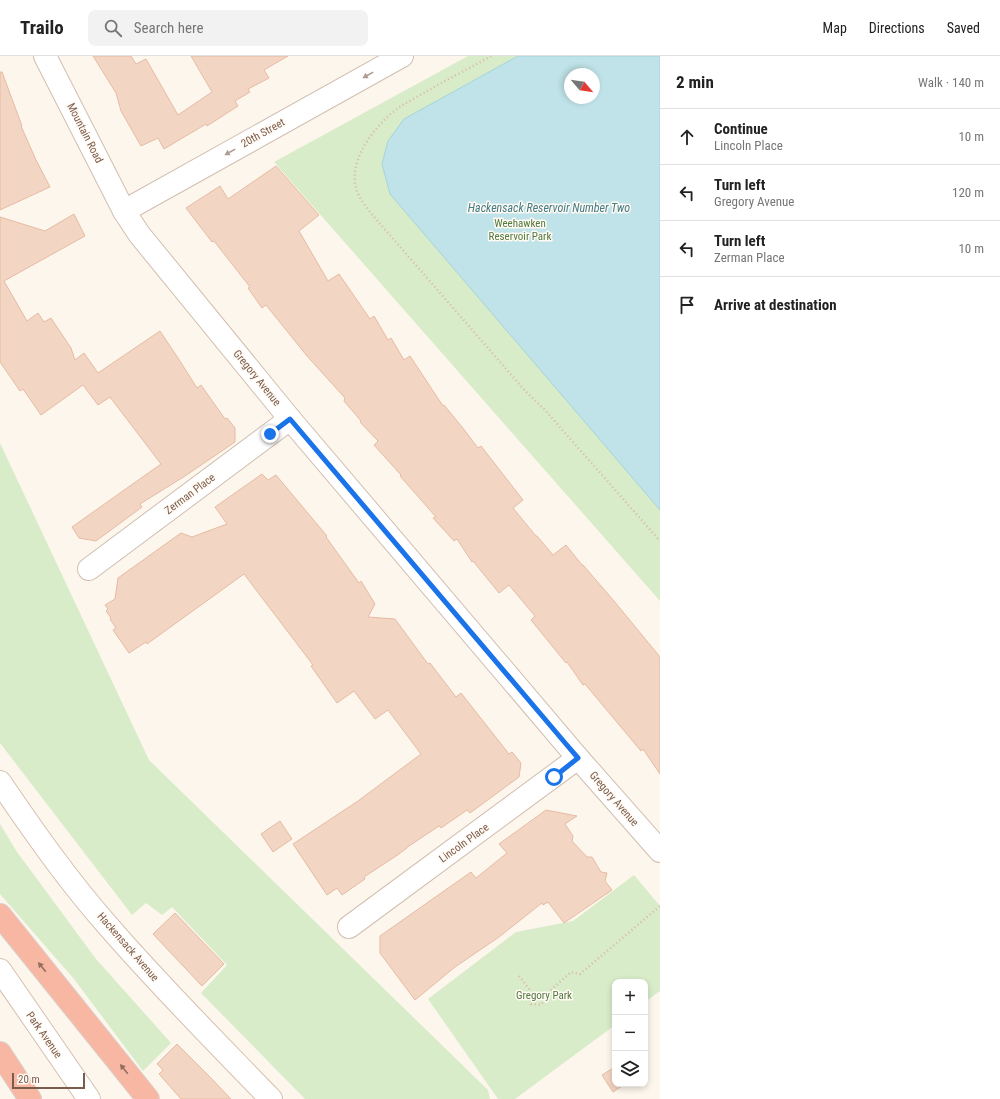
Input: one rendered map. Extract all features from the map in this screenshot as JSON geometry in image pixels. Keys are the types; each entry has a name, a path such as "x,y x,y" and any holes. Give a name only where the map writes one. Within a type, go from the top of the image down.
{"highway":[{"path":"0,915 148,1099"},
{"path":"0,1053 30,1099"}],"street":[{"name":"Mountain Road","path":"45,56 124,211"},
{"name":"20th Street","path":"124,211 402,56"},
{"name":"Gregory Avenue","path":"124,211 139,234 290,419 578,758 660,851"},
{"name":"Zerman Place","path":"89,569 290,419"},
{"name":"Lincoln Place","path":"349,927 578,758"},
{"name":"Hackensack Avenue","path":"0,782 61,868 108,926 146,969 271,1099"},
{"name":"Park Avenue","path":"0,970 89,1099"}],"path":[{"path":"491,56 400,107 384,121 363,147 358,158 355,173 356,185 360,198 381,225 522,388 544,409 660,541"},
{"path":"520,976 530,990 529,998 531,1004 541,1005 552,990 571,972 580,974 660,906"}],"green space":[{"name":"Hackensack Reservoir Number Two","path":"468,56 660,56 660,601 274,162"},
{"path":"0,443 149,760 488,1090 490,1099 305,1099 201,993 227,965 172,907 162,915 146,903 132,915 0,743"},
{"path":"0,824 17,852 96,959 171,1043 143,1071 74,979 0,894"},
{"name":"Gregory Park","path":"634,875 660,906 660,991 648,1000 648,979 612,979 612,1027 515,1099 498,1099 428,999 516,932 573,921"}],"water":[{"name":"Hackensack Reservoir Number Two","path":"518,56 660,56 660,510 390,194 382,164 388,141 404,119"}],"building":[{"path":"93,56 131,56 136,64 146,59 178,115 212,92 191,56 288,56 264,70 269,78 248,89 250,92 235,101 238,106 207,126 206,124 164,149 158,138 141,146 121,111 116,93"},
{"path":"0,72 2,72 21,126 50,187 0,210"},
{"path":"276,166 319,215 299,231 328,281 339,274 370,319 374,316 388,340 391,338 404,360 410,356 443,406 444,405 478,448 481,446 523,500 513,508 536,536 553,555 566,545 660,657 660,774 643,749 641,751 585,684 583,685 567,662 566,663 531,620 535,616 509,585 499,593 473,561 472,562 457,539 454,541 433,518 436,517 374,445 378,441 360,422 361,421 344,401 345,398 307,356 266,305 262,308 248,288 250,287 186,208 220,186 228,199"},
{"path":"74,214 85,236 4,281 27,321 38,313 44,322 51,318 71,348 75,360 84,353 98,373 160,331 197,388 201,385 225,419 227,418 235,428 235,442 140,504 142,507 96,541 79,538 72,527 161,464 110,397 98,405 83,385 41,415 23,389 20,391 0,362 0,217 45,231"},
{"path":"262,474 268,480 276,475 327,536 326,537 359,583 361,581 375,604 368,617 395,619 428,664 430,663 456,697 461,693 509,754 512,752 521,763 519,777 470,813 467,810 441,828 439,826 406,848 364,877 365,879 342,895 337,888 327,895 293,844 358,801 421,754 388,710 375,719 354,691 337,703 311,666 313,665 244,574 147,644 146,642 129,653 113,630 116,628 106,611 108,609 105,605 115,599 118,578 181,533 192,537 227,524 215,507"},
{"path":"546,810 577,816 565,824 573,836 572,841 587,857 592,857 601,872 607,873 605,881 612,890 564,923 548,902 543,905 542,903 499,937 455,967 415,1000 380,953 380,936 471,872 476,878 507,853 499,844"},
{"path":"280,821 292,839 273,852 261,834"},
{"path":"175,913 224,964 202,986 153,934"},
{"path":"177,1044 231,1099 181,1099 159,1074 163,1070 157,1064"},
{"path":"612,1069 612,1087 620,1087 613,1092 602,1075"}],"route":[{"path":"270,434 290,419 578,758 554,777"}],"park label":[{"name":"Weehawken Reservoir Park","path":"520,229"}]}
